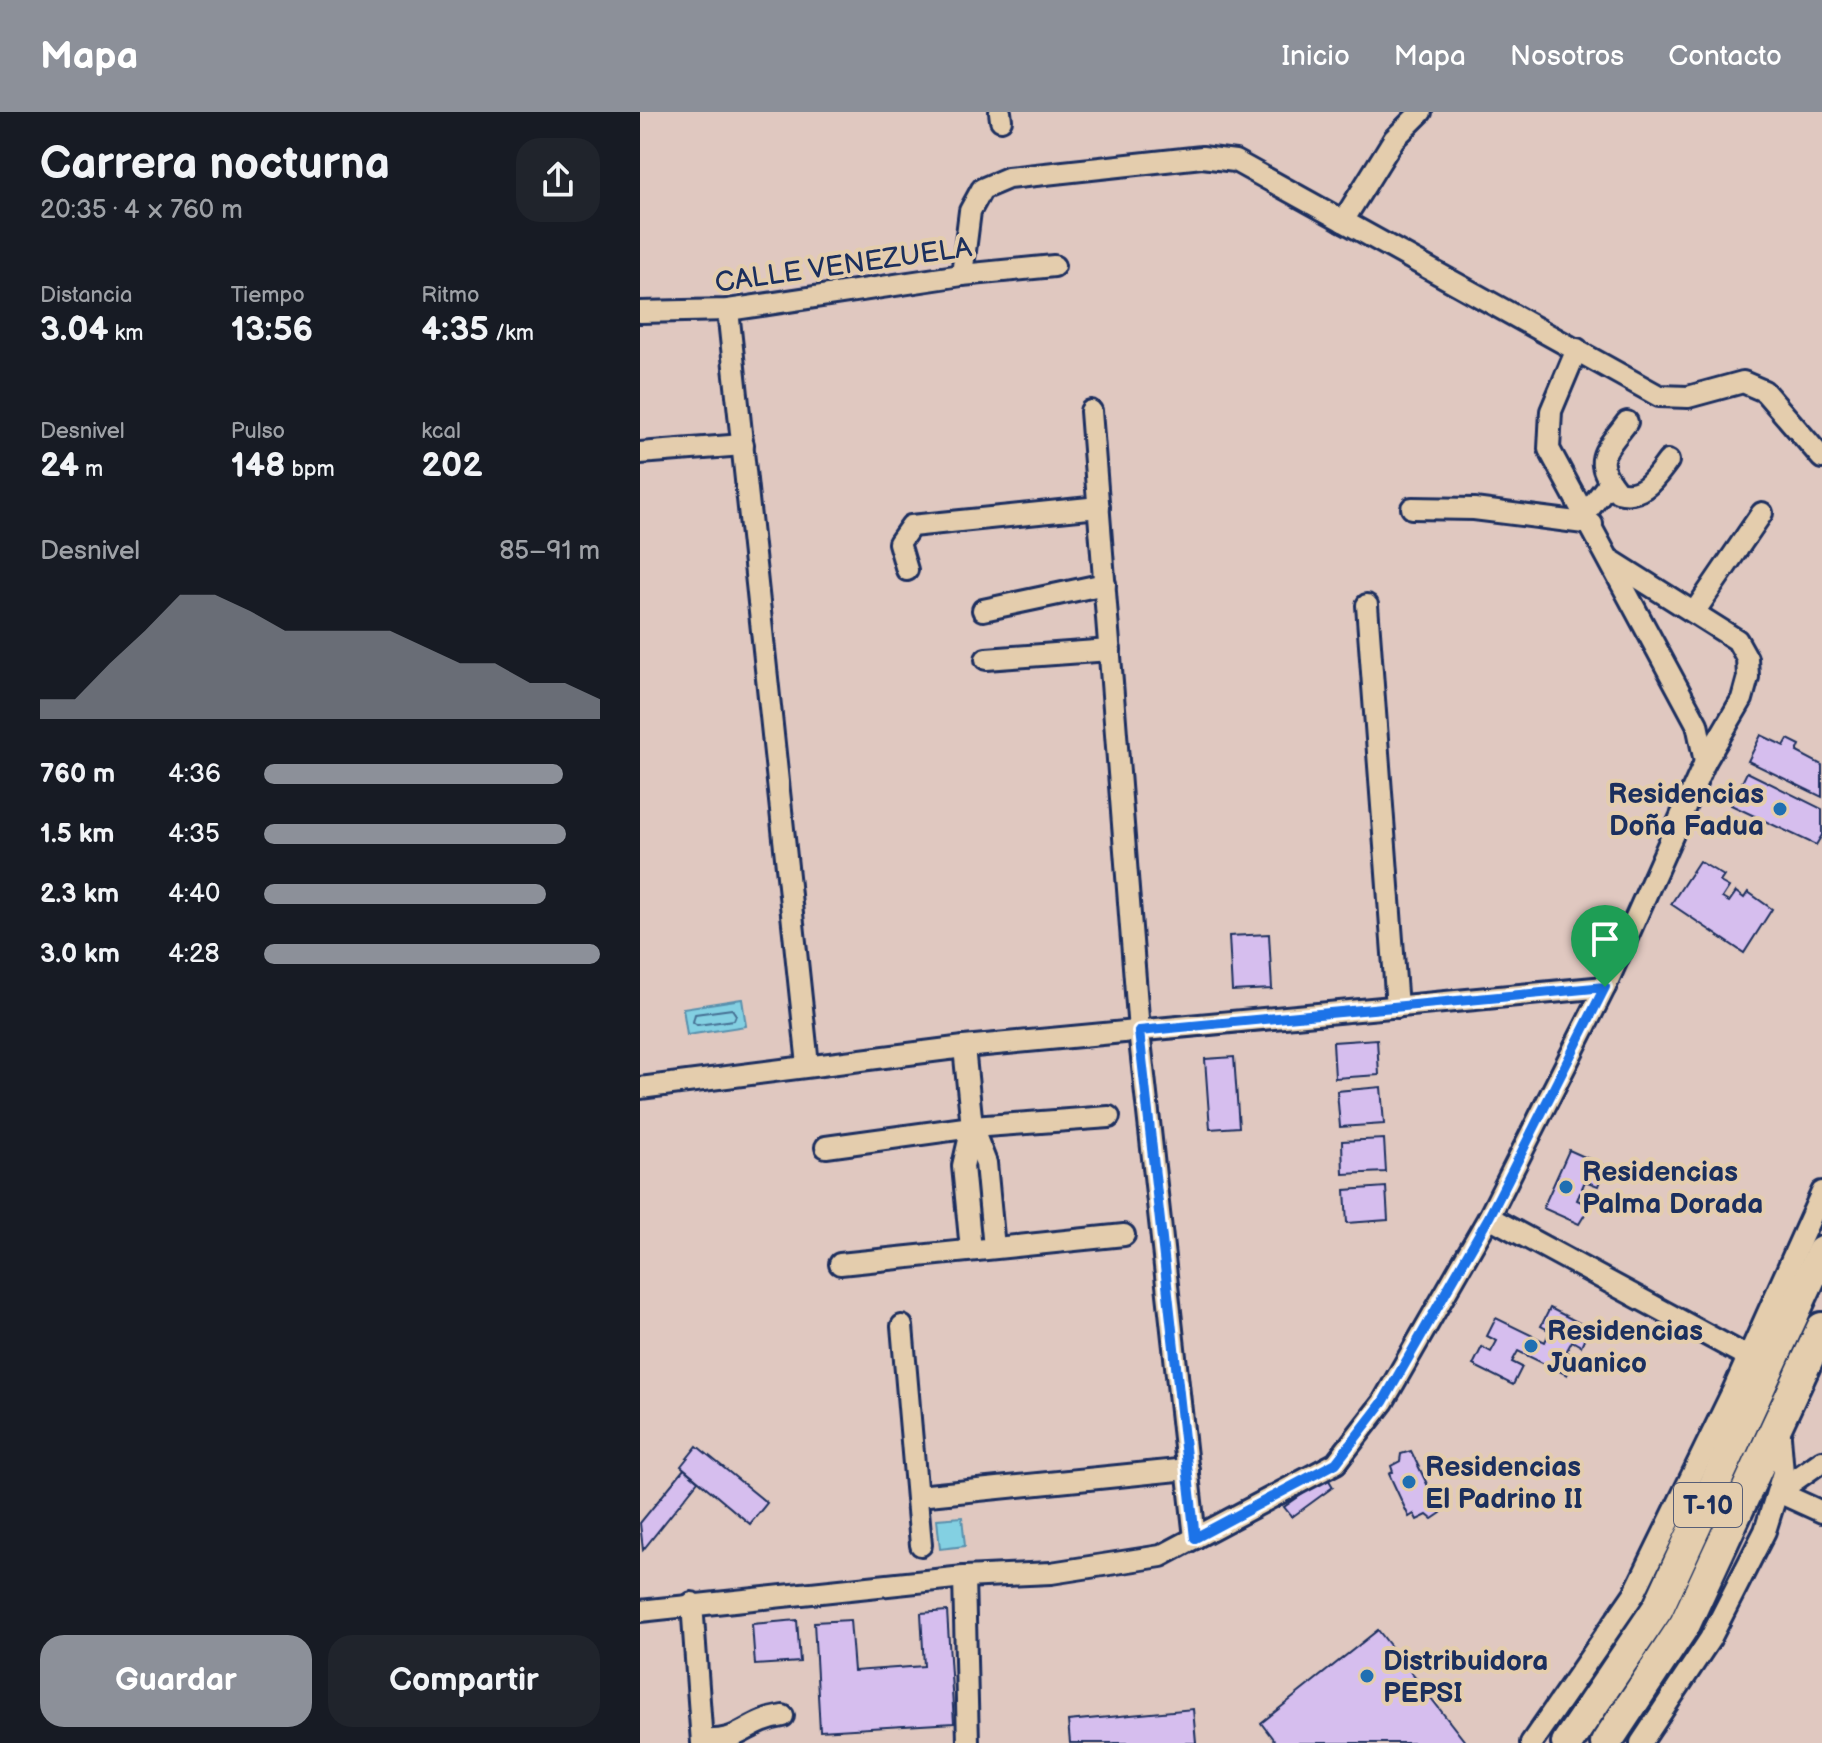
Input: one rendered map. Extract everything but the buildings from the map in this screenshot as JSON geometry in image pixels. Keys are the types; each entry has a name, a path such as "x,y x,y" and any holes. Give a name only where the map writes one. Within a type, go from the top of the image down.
{"highway":[{"name":"T-10","path":"1567,1743 1624,1662 1671,1583 1822,1252"},
{"name":"T-10","path":"1606,1743 1698,1632 1779,1424 1822,1328"}],"street":[{"path":"1343,221 1394,139 1421,112"},
{"path":"962,275 970,211 982,189 1008,178 1213,158 1235,161 1659,396 1688,397 1743,382 1764,391 1822,458"},
{"name":"CALLE VENEZUELA","path":"640,312 728,310 962,275 1054,266"},
{"path":"728,310 808,1065"},
{"path":"1577,349 1551,411 1547,429 1549,449 1589,518 1697,724 1705,762"},
{"path":"1091,411 1139,1031 1195,1538"},
{"path":"1627,422 1602,457 1602,473 1618,492 1638,493 1648,486 1668,461"},
{"path":"640,453 743,445"},
{"path":"1589,518 1610,482"},
{"path":"907,570 899,543 911,526 1099,507"},
{"path":"1412,508 1474,509 1589,518"},
{"path":"1695,611 1762,513"},
{"path":"640,1611 692,1603 964,1577 1051,1573 1161,1556 1336,1463 1383,1402 1489,1217 1605,987 1705,762 1742,699 1748,677 1747,658 1737,640 1612,561"},
{"path":"983,610 1105,584"},
{"path":"1367,605 1397,1007"},
{"path":"986,659 1110,650"},
{"path":"640,1088 964,1047 1605,987"},
{"path":"964,1047 972,1127 986,1163 994,1248"},
{"path":"826,1147 972,1127 1109,1117"},
{"path":"971,1250 963,1166 972,1127"},
{"path":"1531,1743 1634,1594 1732,1393 1822,1192"},
{"path":"1489,1217 1746,1356"},
{"path":"840,1264 1124,1235"},
{"path":"902,1326 921,1545"},
{"path":"1641,1743 1698,1632 1765,1531 1783,1473 1779,1424"},
{"path":"1778,1492 1822,1461"},
{"path":"918,1496 1188,1469"},
{"path":"1778,1492 1822,1512"},
{"path":"964,1577 968,1743"},
{"path":"692,1603 702,1742 732,1740 756,1721 783,1716"}],"water":[{"path":"742,999 746,1026 687,1035 683,1008"},
{"path":"962,1517 965,1546 940,1549 937,1519"}],"place":[{"name":"Residencias Doña Fadua","path":"1780,809"},
{"name":"Residencias Palma Dorada","path":"1566,1187"},
{"name":"Residencias Juanico","path":"1531,1346"},
{"name":"Residencias El Padrino II","path":"1409,1482"},
{"name":"Distribuidora PEPSI","path":"1367,1676"}],"route":[{"path":"1605,987 1489,1217 1383,1402 1336,1463 1195,1538 1139,1031 1605,987"}]}
